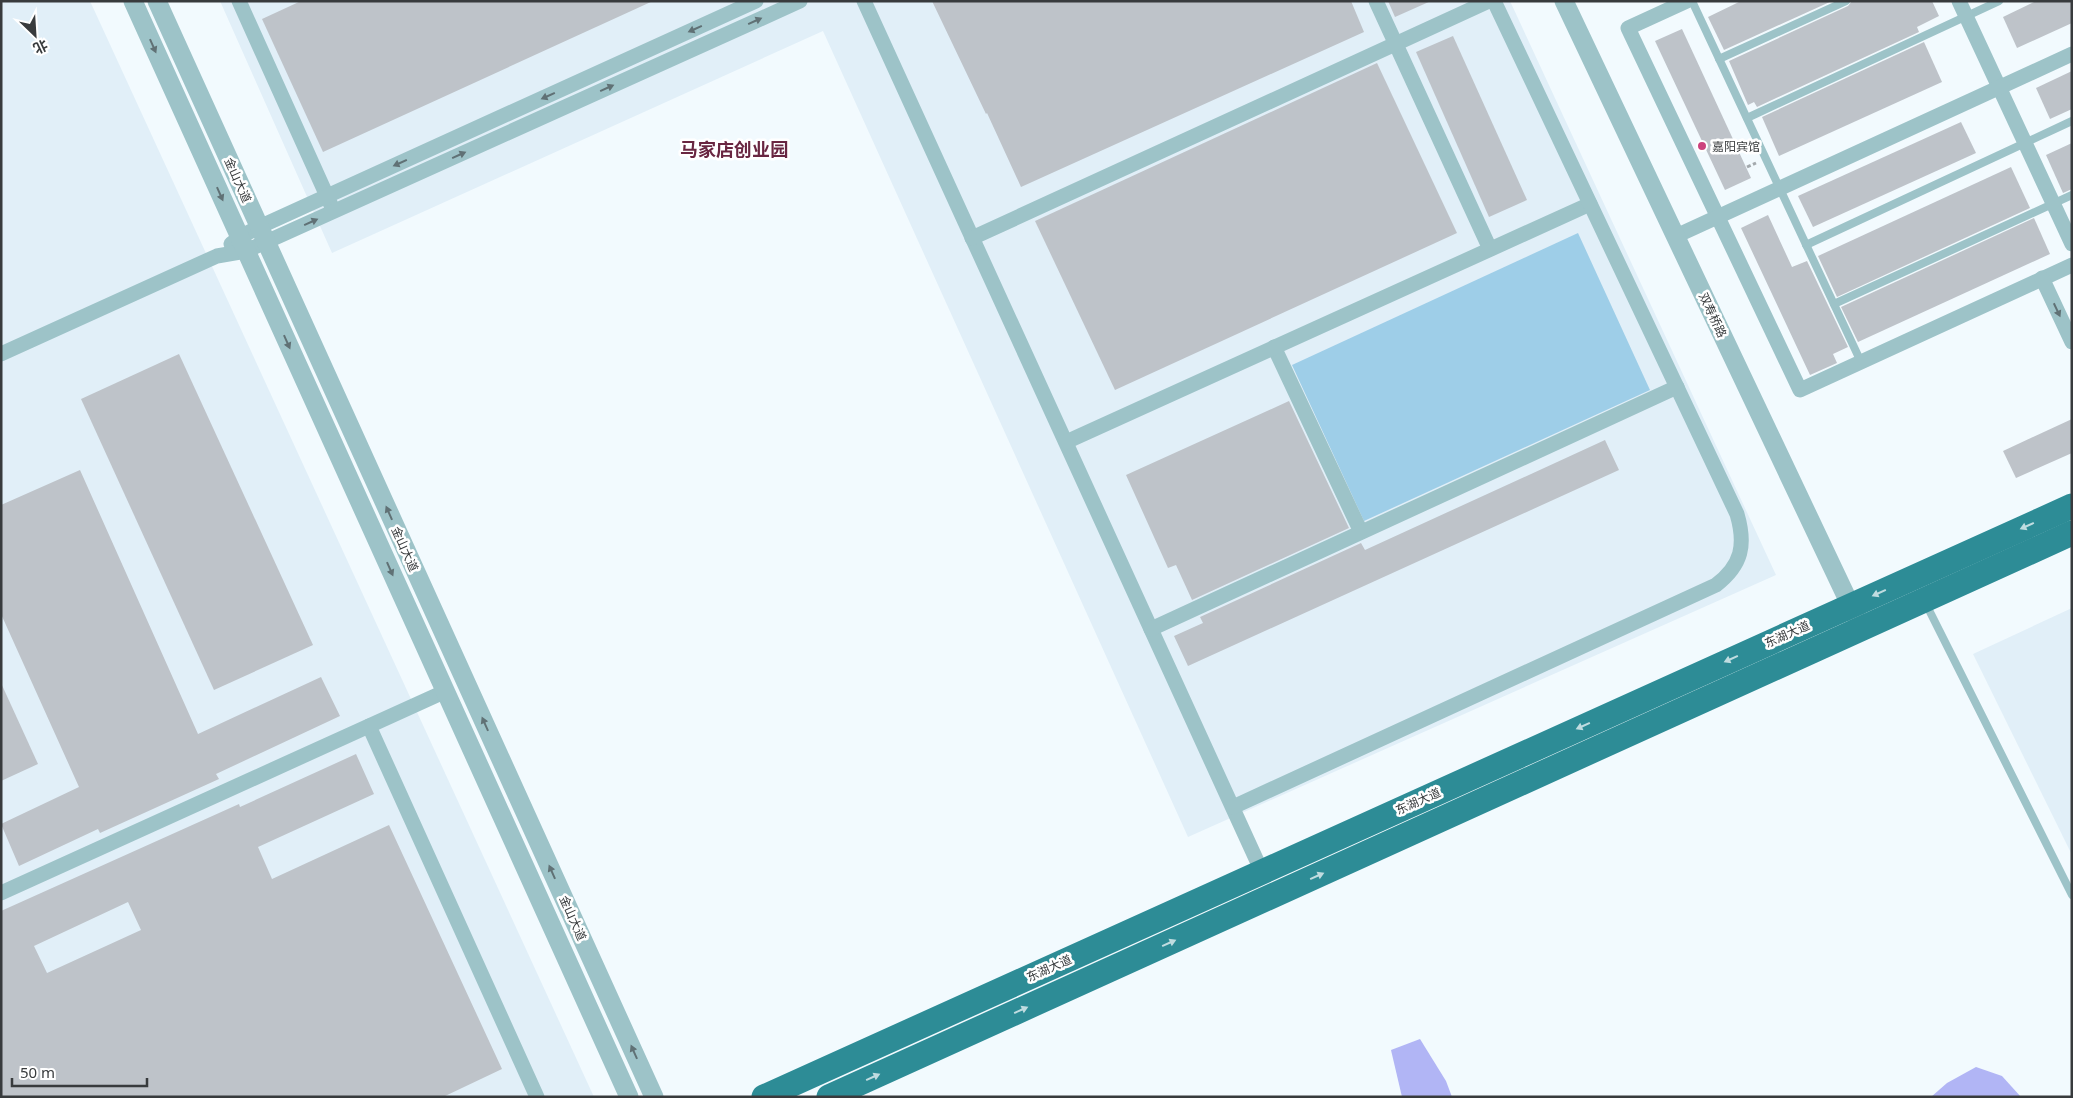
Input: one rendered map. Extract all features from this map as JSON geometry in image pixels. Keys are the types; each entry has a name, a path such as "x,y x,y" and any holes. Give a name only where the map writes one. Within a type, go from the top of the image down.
{"highway":[{"name":"东湖大道","path":"764,1097 2072,506"},
{"path":"829,1097 2072,534"}],"street":[{"name":"金山大道","path":"133,1 629,1097"},
{"name":"金山大道","path":"157,1 654,1097"},
{"path":"239,1 334,212"},
{"path":"1,354 243,244 327,196 756,1"},
{"path":"263,234 334,212 800,1"},
{"path":"864,1 1262,872"},
{"path":"1376,1 1490,250"},
{"path":"972,238 1489,1"},
{"path":"1232,807 1716,586 1730,574 1740,555 1742,531 1737,514 1494,1"},
{"name":"双寿桥路","path":"1564,1 1862,629"},
{"path":"1687,1 1628,28 1800,390 2072,265"},
{"path":"1959,1 2072,244"},
{"path":"1676,236 2072,54"},
{"path":"1066,442 1590,204"},
{"path":"2042,278 2072,342"},
{"path":"1274,347 1362,532"},
{"path":"1151,629 1677,387"},
{"path":"1,893 446,691"},
{"path":"369,726 537,1097"}],"lane":[{"path":"1692,1 1861,362"},
{"path":"1719,59 1846,1"},
{"path":"1747,118 1999,1"},
{"path":"1806,245 2072,121"},
{"path":"1834,304 2072,195"},
{"path":"1924,601 2072,895"}],"shaded area":[{"path":"1,1 90,1 594,1097 1,1097"},
{"path":"220,1 1510,1 1776,575 1188,837 823,31 332,253"},
{"path":"1578,233 1650,390 1364,521 1292,365"},
{"path":"2072,608 2072,855 1973,654"}],"water":[{"path":"1420,1039 1446,1081 1452,1097 1402,1097 1391,1050"},
{"path":"1976,1067 2002,1076 2021,1097 1931,1097 1947,1083"}],"building":[{"path":"301,1 653,1 323,152 262,19"},
{"path":"932,1 1351,1 1364,32 1021,187"},
{"path":"1388,1 1431,1 1395,17"},
{"path":"1741,1 1832,1 1724,50 1708,17"},
{"path":"1852,1 1932,1 1939,16 1917,27 1919,32 1757,107 1754,102 1748,105 1729,61 1848,6"},
{"path":"2036,1 2072,1 2072,23 2017,48 2003,17"},
{"path":"1682,29 1751,178 1725,190 1655,41"},
{"path":"1453,36 1527,200 1489,217 1416,52"},
{"path":"1924,42 1942,82 1779,156 1762,117"},
{"path":"1377,63 1457,233 1115,390 1035,221"},
{"path":"2072,71 2072,109 2050,119 2036,88"},
{"path":"1961,122 1976,153 1813,227 1798,196"},
{"path":"2072,143 2072,189 2063,193 2046,155"},
{"path":"2011,167 2030,208 1837,297 1818,256"},
{"path":"1768,215 1792,267 1807,261 1848,347 1833,354 1837,363 1810,375 1741,228"},
{"path":"2034,218 2050,254 1858,342 1841,307"},
{"path":"179,354 313,645 214,690 81,399"},
{"path":"1289,401 1349,528 1192,600 1176,565 1168,568 1126,475"},
{"path":"2072,419 2072,453 2016,478 2003,451"},
{"path":"1605,440 1619,470 1188,666 1174,636 1203,623 1200,617 1361,543 1365,550"},
{"path":"80,470 198,734 321,677 340,716 216,774 219,779 100,833 98,829 19,866 1,824 79,787 1,614 1,505"},
{"path":"1,683 38,764 1,781"},
{"path":"356,754 374,794 258,847 272,879 389,825 502,1069 443,1097 1,1097 1,911 239,804 240,807","holes":["128,902 141,930 47,973 34,946"]}],"place":[{"name":"嘉阳宾馆","path":"1702,146"}],"district":[{"name":"马家店创业园","path":"734,149"}]}
